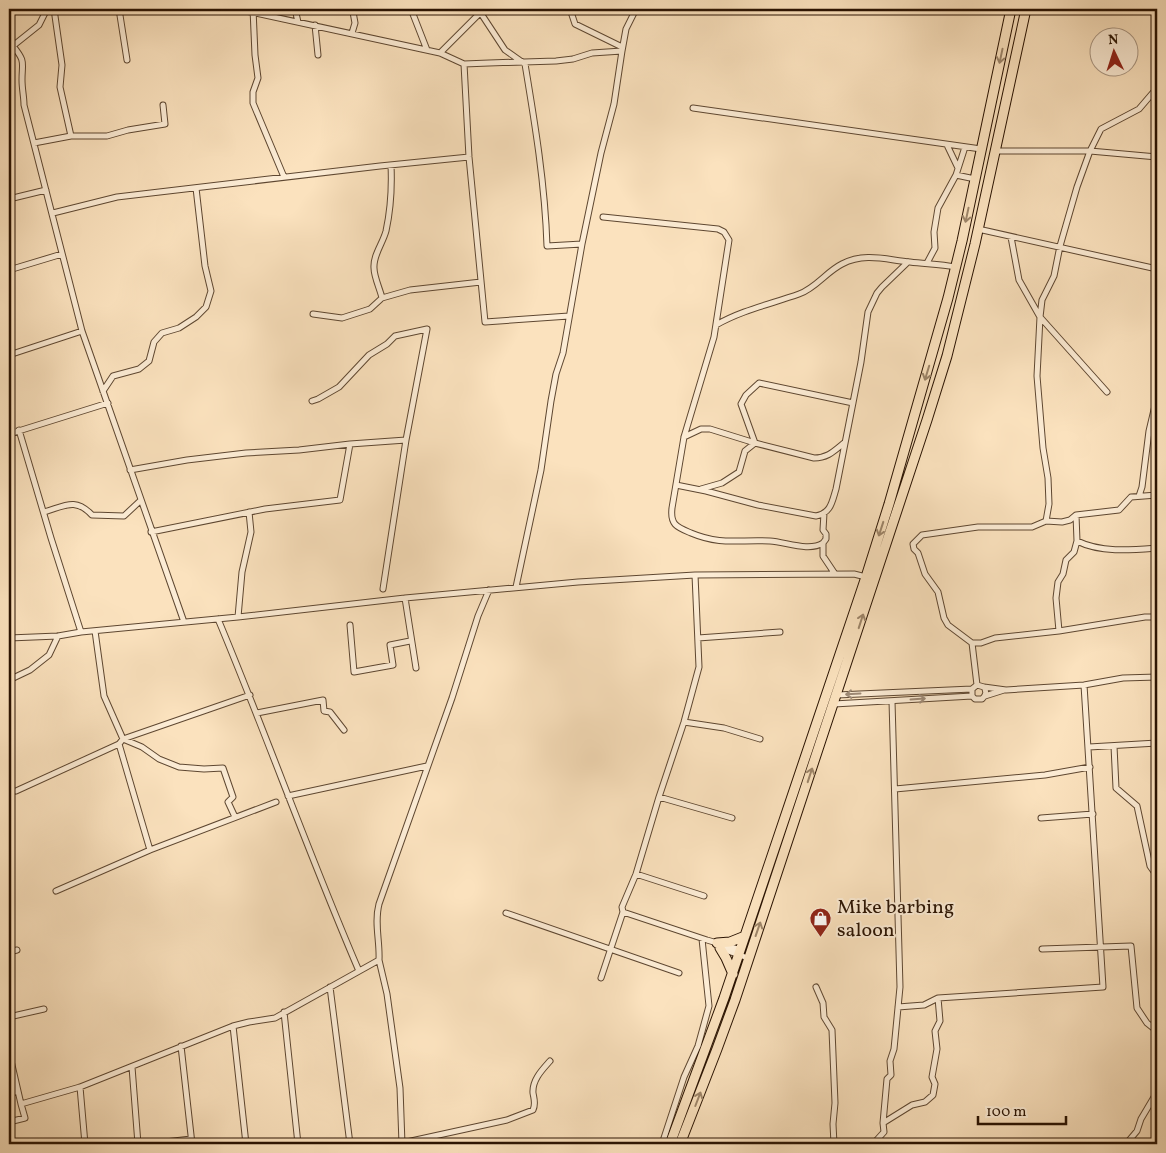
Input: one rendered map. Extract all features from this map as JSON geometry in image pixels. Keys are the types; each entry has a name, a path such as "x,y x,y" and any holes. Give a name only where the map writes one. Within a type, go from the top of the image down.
{"highway":[{"path":"670,1144 708,1044 866,577 934,352 956,267 1011,9"},
{"path":"680,1144 718,1049 836,699 933,402 959,310 1026,9"},
{"path":"975,181 988,186"},
{"path":"732,974 726,958 718,946 745,936"}],"street":[{"path":"47,9 39,25 11,48 22,60 24,66 22,82 24,105 82,331 184,622"},
{"path":"54,9 62,65 60,87 71,136"},
{"path":"119,9 127,60"},
{"path":"237,9 253,10 298,22 428,50 440,53 464,64 556,61 622,49"},
{"path":"295,9 298,22"},
{"path":"352,33 355,23 355,9"},
{"path":"411,9 428,50"},
{"path":"570,9 575,24 622,49"},
{"path":"516,587 541,470 551,401 556,374 563,353 582,244 601,153 614,104 622,49 626,30 636,9"},
{"path":"253,10 258,78 253,92 253,103 284,178"},
{"path":"440,53 480,11 505,50 525,64 539,147 547,246 582,244"},
{"path":"315,25 318,55"},
{"path":"464,64 469,157 485,322 569,316"},
{"path":"1046,521 1048,478 1043,448 1037,376 1042,300 1054,276 1077,188 1090,151 1101,129 1138,108 1157,88"},
{"path":"34,144 71,136 107,136 128,130 165,124 163,105"},
{"path":"693,108 981,150"},
{"path":"947,144 958,169"},
{"path":"927,263 935,248 934,232 938,208 956,175 966,147"},
{"path":"995,151 1090,151 1157,157"},
{"path":"53,213 117,197 469,157"},
{"path":"382,298 374,268 390,211 391,165"},
{"path":"956,175 975,181"},
{"path":"103,391 112,376 139,369 149,362 154,342 162,334 179,328 196,317 206,307 211,291 205,266 196,188"},
{"path":"9,199 46,190"},
{"path":"603,217 718,230 724,232 730,240 712,343 684,437 671,517 673,522 681,529 695,535 724,542 769,541 818,547 826,539 826,534 823,530 824,513"},
{"path":"978,229 1157,269"},
{"path":"1011,237 1019,280 1040,317 1107,392"},
{"path":"9,270 62,254"},
{"path":"716,325 748,310 805,292 841,265 854,259 870,257 956,267"},
{"path":"676,485 700,489 758,505 816,516 831,508 861,362 870,306 882,287 908,262"},
{"path":"312,314 342,318 370,308 382,298 410,290 481,282"},
{"path":"312,401 318,400 339,387 369,355 387,344 395,336 427,329 406,440 383,589"},
{"path":"9,355 82,331"},
{"path":"755,443 741,404 746,395 759,382 853,403"},
{"path":"1139,496 1157,397"},
{"path":"9,434 108,403"},
{"path":"684,437 701,429 710,429 814,458 823,458 830,455 845,443"},
{"path":"19,430 81,632"},
{"path":"130,470 168,462 246,453 406,440"},
{"path":"700,489 722,483 739,472 745,450 755,443"},
{"path":"151,532 249,512 340,500 350,444"},
{"path":"1157,495 1131,497 1119,510 1076,515 1070,520 1062,522 1046,521 1032,527 978,527 940,532 922,535 913,544 925,574 938,592 944,618 948,625 972,643 981,644 995,638 1058,631 1145,617 1157,617"},
{"path":"44,512 76,504 84,507 92,515 124,516 140,501"},
{"path":"238,617 242,572 251,532 249,512"},
{"path":"1058,631 1056,598 1058,582 1063,574 1066,560 1074,552 1077,541 1076,515"},
{"path":"1077,541 1112,550 1157,548"},
{"path":"823,543 823,556 835,574"},
{"path":"9,638 58,636 81,632 516,587 695,575 854,574 866,577"},
{"path":"601,978 623,912 622,907 636,874 684,722 699,667 695,575"},
{"path":"489,590 478,616 418,797 386,880 376,915 379,960 387,994 400,1088 402,1144 507,1120 533,1110 535,1106 534,1082 550,1061"},
{"path":"405,598 410,641 416,668"},
{"path":"218,619 257,712 325,892 359,971"},
{"path":"350,625 354,672 393,666 390,645 410,641"},
{"path":"95,631 104,696 123,739 142,747 159,760 179,767 223,768 233,797 228,802 235,817"},
{"path":"698,638 780,632"},
{"path":"9,680 30,670 49,655 58,636"},
{"path":"972,643 977,685"},
{"path":"977,685 1006,690 1084,685 1123,678 1157,677"},
{"path":"836,699 972,689 977,685"},
{"path":"898,1007 924,1005 938,998 1103,987 1084,685"},
{"path":"984,687 986,690 985,696"},
{"path":"972,689 972,696"},
{"path":"836,699 892,701 972,696 979,700 985,696 1006,690"},
{"path":"16,791 119,744 123,739 250,695"},
{"path":"257,712 322,700 324,711 330,712 344,730"},
{"path":"863,1144 874,1144 884,1132 883,1124 890,1075 890,1061 894,1049 898,1007 900,956 892,701"},
{"path":"684,722 724,728 760,739"},
{"path":"1089,747 1157,743"},
{"path":"119,744 150,850"},
{"path":"1114,746 1116,788 1137,806 1150,866 1157,876"},
{"path":"288,796 427,766"},
{"path":"895,789 1045,774 1090,766"},
{"path":"659,797 732,818"},
{"path":"56,891 150,850 276,802"},
{"path":"1041,818 1093,814"},
{"path":"636,874 704,896"},
{"path":"623,912 749,956"},
{"path":"506,913 679,973"},
{"path":"662,1144 684,1077 698,1046 709,1006 704,940"},
{"path":"1042,949 1131,946 1137,1008 1147,1023 1157,1033"},
{"path":"9,952 17,950"},
{"path":"21,1104 80,1087 234,1026 275,1018 379,960"},
{"path":"330,987 350,1144"},
{"path":"816,987 823,1003 824,1017 832,1030 835,1103 834,1144"},
{"path":"883,1124 912,1105 924,1102 933,1095 935,1084 932,1077 938,1049 935,1030 940,1021 938,998"},
{"path":"9,1017 44,1009"},
{"path":"284,1012 298,1144"},
{"path":"234,1026 246,1144"},
{"path":"148,1144 191,1142 181,1046"},
{"path":"9,1052 25,1118 9,1122"},
{"path":"132,1067 138,1144"},
{"path":"80,1087 85,1144"},
{"path":"9,1094 18,1091"},
{"path":"1126,1144 1137,1130 1141,1118 1157,1092"}],"place":[{"name":"Mike barbing saloon","path":"821,938"}]}
